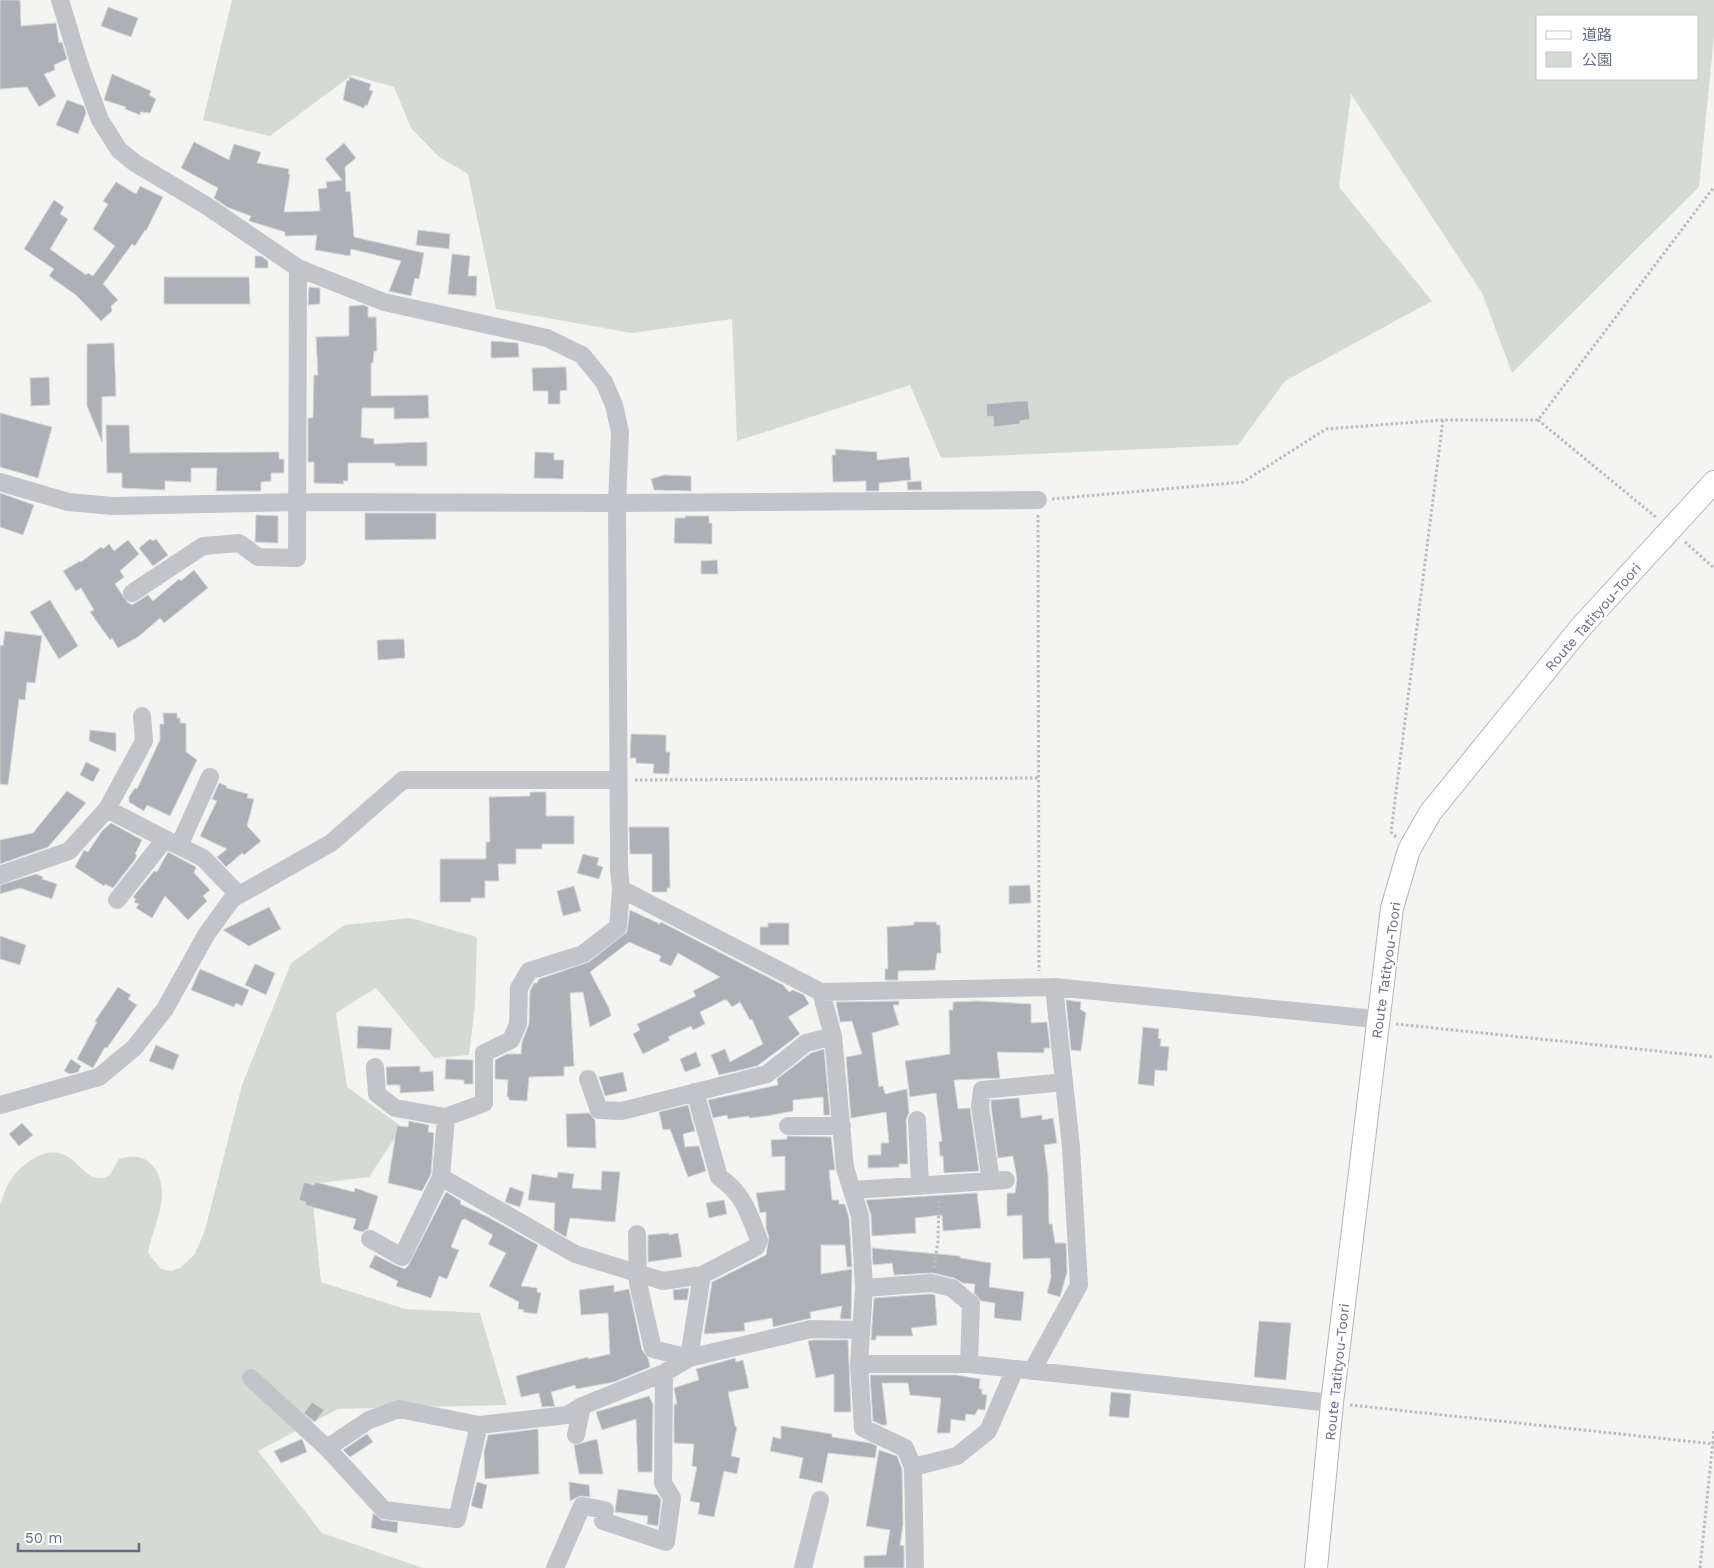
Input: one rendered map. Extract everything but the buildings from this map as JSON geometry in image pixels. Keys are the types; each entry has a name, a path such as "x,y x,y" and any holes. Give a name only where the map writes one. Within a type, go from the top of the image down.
{"main road":[{"name":"Route Tatityou-Toori","path":"1316,1568 1332,1403 1392,908 1409,850 1430,813 1581,627 1714,482"}],"street":[{"path":"60,0 80,66 100,120 119,150 136,163 207,206 298,268 384,302 546,338 582,355 604,382 614,405 620,432 617,503 618,869 621,889 618,927 583,954 529,971 519,988 518,1024 511,1040 484,1052 484,1103 446,1117 395,1108 377,1094 375,1067"},
{"path":"132,593 203,546 239,543 258,557 297,558 298,268"},
{"path":"0,482 68,502 112,506 297,502 617,503 1038,500"},
{"path":"0,874 69,851 107,809 144,741 142,716"},
{"path":"116,900 172,843 210,777"},
{"path":"0,1105 99,1076 134,1048 165,1009 206,935 232,899 331,843 403,780 618,780"},
{"path":"107,809 203,858 239,895"},
{"path":"621,889 821,992 1046,987 1365,1018 1378,1022"},
{"path":"913,1468 957,1456 988,1431 1023,1370 1079,1286 1071,1147 1064,1082 1046,987"},
{"path":"821,992 832,1036 846,1168 860,1216 864,1288 859,1364 863,1428 905,1448 913,1468 915,1568"},
{"path":"588,1079 599,1110 622,1110 767,1074 806,1043 832,1036"},
{"path":"852,1190 998,1181 980,1106 982,1090 1064,1082"},
{"path":"441,1177 575,1254 663,1281 702,1275 756,1247 759,1240 743,1199 729,1184 719,1177 695,1092"},
{"path":"370,1239 402,1256 441,1177 446,1117"},
{"path":"917,1120 920,1186"},
{"path":"788,1126 842,1126"},
{"path":"637,1234 638,1283 653,1349 689,1358"},
{"path":"689,1358 702,1275"},
{"path":"864,1288 931,1283 952,1288 971,1304 969,1364"},
{"path":"327,1448 369,1420 399,1409 479,1425 567,1415 582,1406 664,1374 689,1358 811,1330 861,1330"},
{"path":"859,1364 969,1364 1332,1403"},
{"path":"555,1568 582,1506 606,1510 603,1521 666,1542 672,1498 662,1483 664,1374"},
{"path":"251,1378 327,1448 384,1510 457,1519 479,1425"},
{"path":"576,1435 582,1406"},
{"path":"803,1568 820,1500"}],"path":[{"path":"1538,420 1714,187"},
{"path":"1409,850 1391,832 1443,420"},
{"path":"1046,987 1039,778 1038,500 1243,482 1326,429 1443,420 1538,420 1671,529 1714,568"},
{"path":"618,780 1039,778"},
{"path":"1378,1022 1714,1057"},
{"path":"931,1283 938,1241 939,1184"},
{"path":"1332,1403 1713,1444"},
{"path":"1700,1568 1714,1431"}],"green space":[{"path":"232,0 1714,0 1714,37 1699,187 1512,373 1482,293 1351,94 1339,187 1432,301 1285,381 1238,445 941,458 910,385 737,441 732,319 632,333 496,309 468,174 438,156 411,128 394,87 352,75 270,136 203,120"},
{"path":"410,918 477,937 475,1005 469,1055 434,1058 376,988 336,1013 347,1087 402,1127 369,1177 311,1184 321,1282 405,1309 480,1313 507,1405 338,1409 258,1451 322,1533 423,1568 0,1568 0,1205 9,1183 26,1163 34,1158 50,1153 59,1153 67,1156 86,1173 96,1178 109,1176 119,1159 137,1157 145,1159 156,1170 162,1186 160,1211 148,1253 161,1269 171,1271 180,1268 195,1254 205,1230 242,1085 291,963 345,925"}]}
